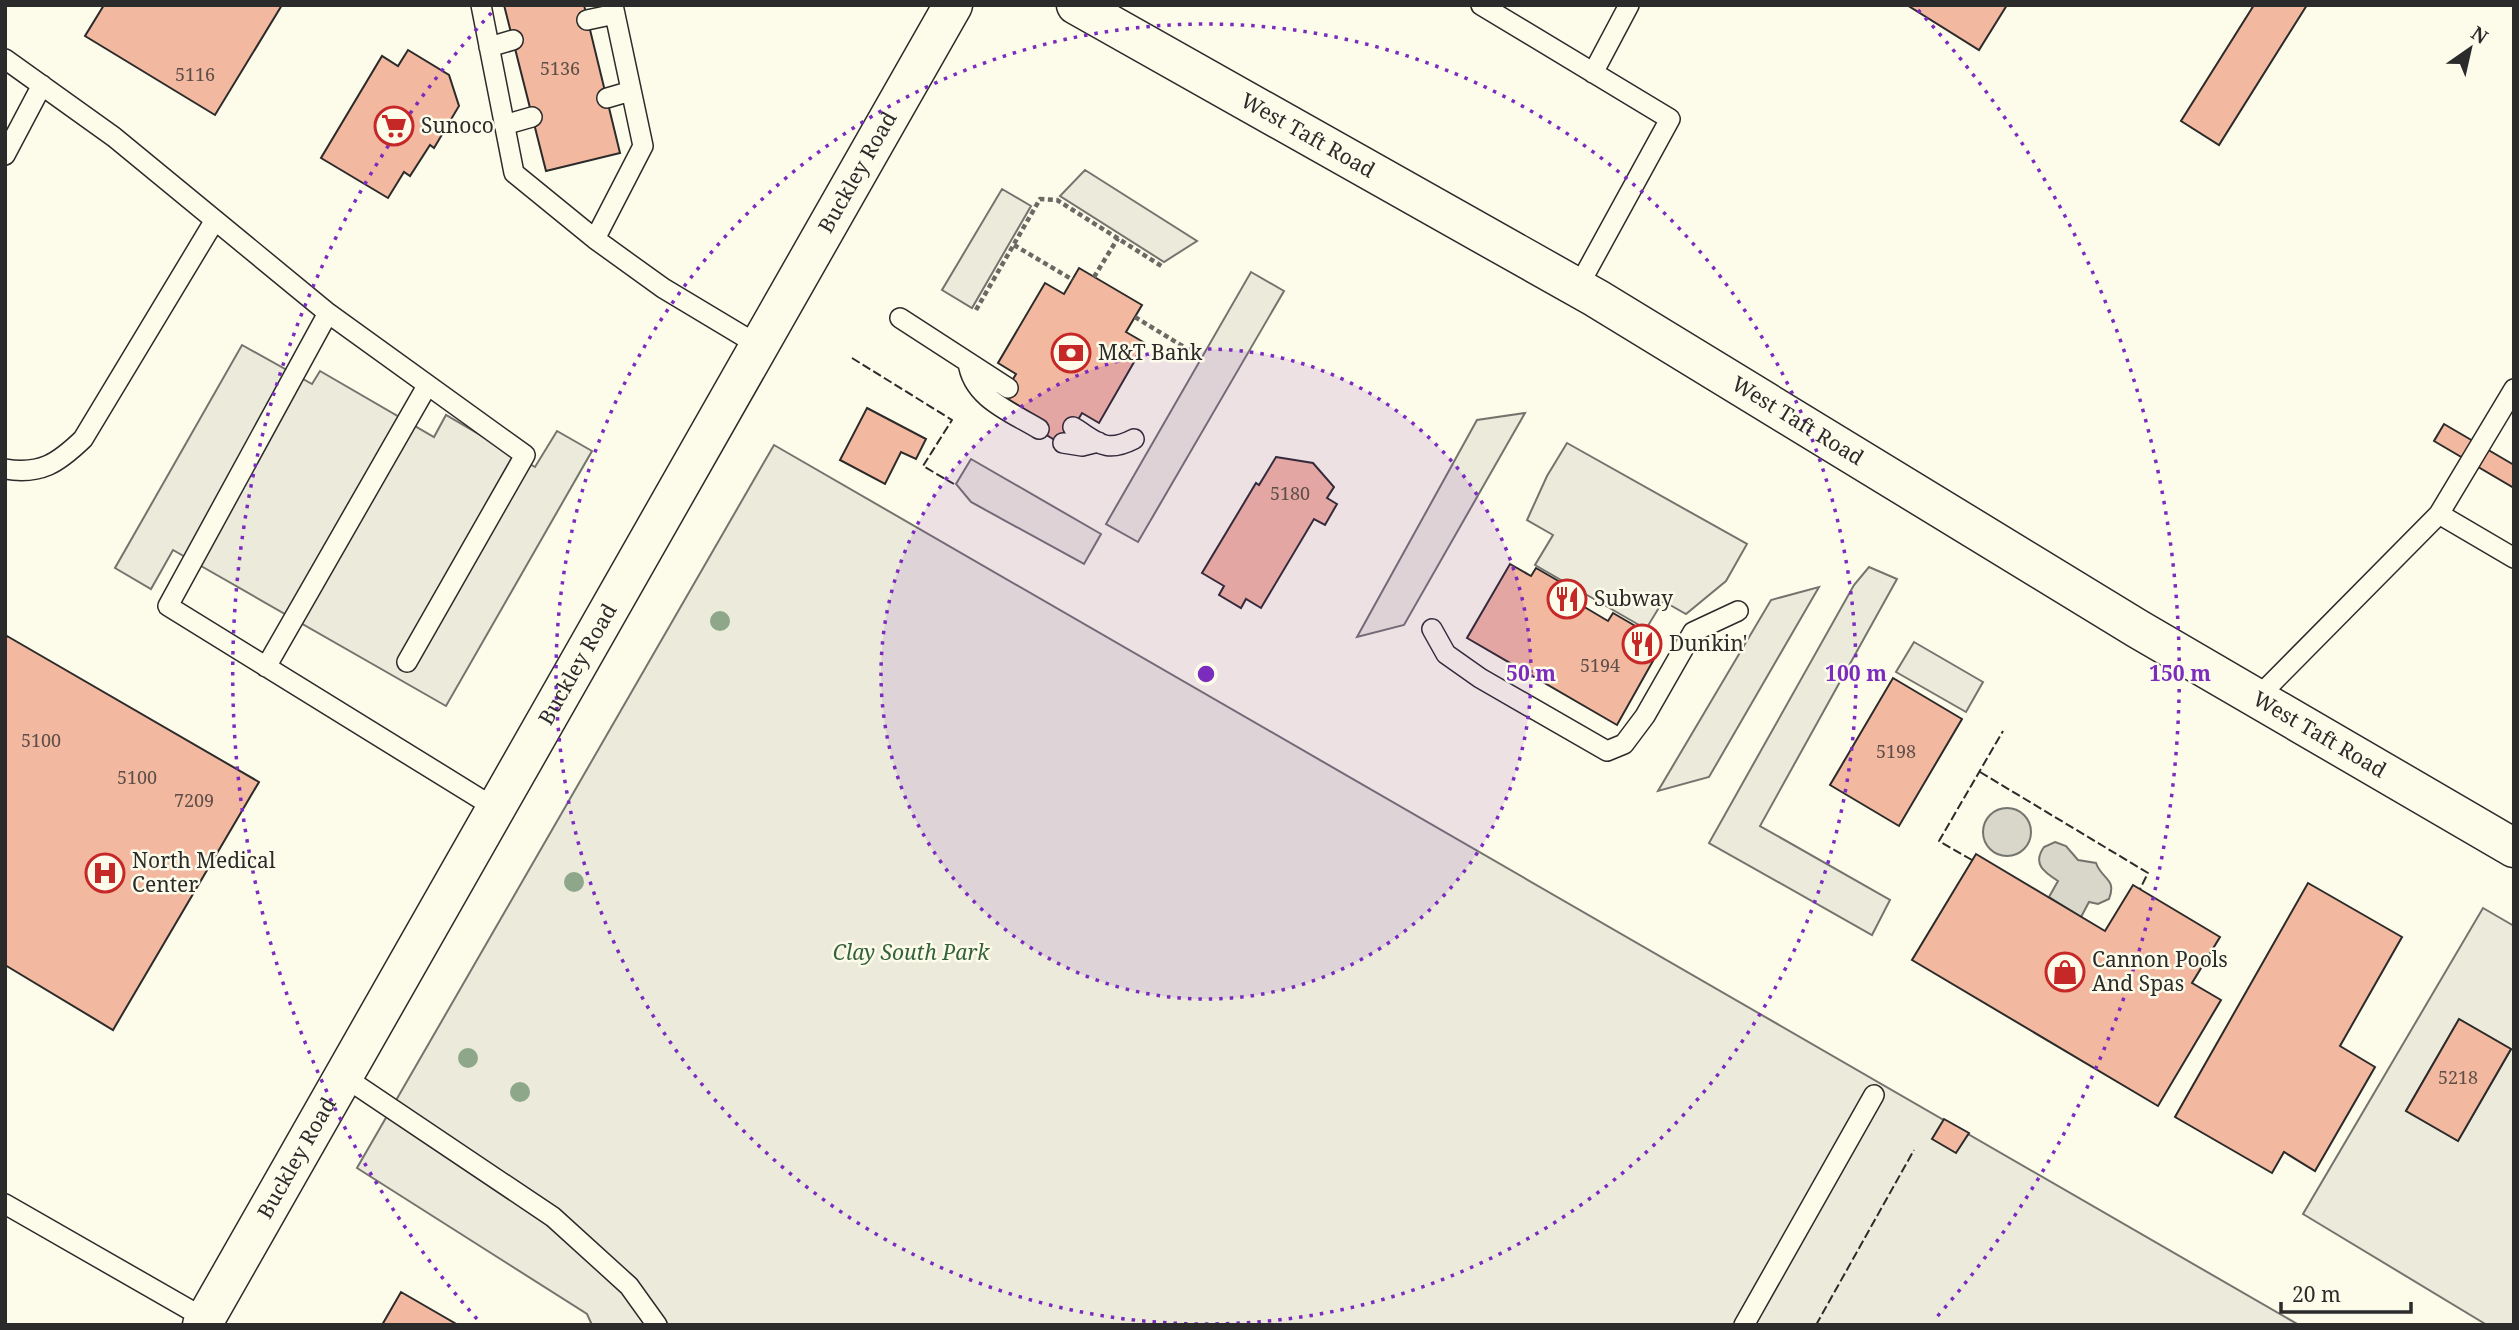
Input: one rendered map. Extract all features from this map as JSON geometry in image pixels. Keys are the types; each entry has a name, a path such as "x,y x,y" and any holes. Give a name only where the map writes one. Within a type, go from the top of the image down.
{"main road":[{"name":"Buckley Road","path":"207,1323 343,1076 953,5"},
{"name":"West Taft Road","path":"1076,5 1578,287 2126,621 2514,848"}],"lane":[{"path":"481,5 514,173 595,239 663,288 758,345"},
{"path":"1481,5 1670,119 1578,287"},
{"path":"1593,73 1629,5"},
{"path":"587,20 614,9 643,146 595,239"},
{"path":"489,47 513,40"},
{"path":"5,59 114,138 328,313 525,455 407,662"},
{"path":"5,155 42,85"},
{"path":"607,98 631,90"},
{"path":"504,125 532,117"},
{"path":"5,469 26,473 59,462 83,439 215,220"},
{"path":"328,313 168,606 495,808"},
{"path":"900,318 1008,388"},
{"path":"968,362 975,386 991,400 1039,429"},
{"path":"267,667 427,386"},
{"path":"2257,698 2439,514 2514,389"},
{"path":"1068,435 1108,447 1120,446 1134,439"},
{"path":"2439,514 2514,558"},
{"path":"1432,629 1446,654 1457,662 1607,751 1624,744 1645,716 1693,632 1738,611"},
{"path":"343,1076 553,1217 628,1286 657,1325"},
{"path":"1744,1325 1874,1096"},
{"path":"5,1204 207,1323"}],"path":[{"path":"976,310 1040,199 1057,200 1163,267"},
{"path":"1094,277 1118,238"},
{"path":"1014,245 1073,280"},
{"path":"1135,317 1184,347"}],"green space":[{"name":"Clay South Park","path":"774,445 2299,1325 592,1325 587,1314 357,1168"}],"shaded area":[{"path":"1085,170 1197,241 1164,262 1060,196"},
{"path":"1002,189 1031,206 972,308 942,290"},
{"path":"1251,272 1284,291 1138,542 1106,524"},
{"path":"242,345 312,384 320,371 434,437 446,415 535,467 557,431 592,451 446,706 173,550 151,589 115,568"},
{"path":"1525,413 1404,625 1357,637 1477,420"},
{"path":"1567,443 1747,544 1726,581 1686,614 1663,601 1646,629 1535,565 1553,535 1527,520 1547,476"},
{"path":"971,459 1101,534 1084,564 971,502 956,484"},
{"path":"1869,567 1897,579 1760,826 1890,900 1872,935 1709,843 1854,585"},
{"path":"1819,587 1709,777 1658,791 1771,600"},
{"path":"1914,642 1983,682 1966,712 1896,672"},
{"path":"2007,808 2024,815 2031,832 2024,849 2007,856 1990,849 1983,832 1990,815"},
{"path":"2055,842 2066,846 2078,860 2096,863 2110,883 2109,899 2098,904 2089,902 2081,917 2049,897 2058,881 2044,871 2039,858 2044,847"},
{"path":"2483,908 2514,926 2514,1325 2487,1325 2303,1214","holes":["2459,1019 2511,1049 2458,1141 2406,1111"]}],"building":[{"path":"104,5 282,5 215,115 85,36"},
{"name":"Sunoco","path":"504,5 584,5 620,153 546,171"},
{"path":"1907,5 2007,5 1979,50"},
{"path":"2254,5 2307,5 2219,145 2181,121"},
{"name":"Sunoco","path":"408,50 449,75 459,106 434,148 430,145 410,176 404,172 388,198 321,158 382,56 398,66"},
{"name":"M&T Bank","path":"1079,268 1142,305 1126,332 1145,343 1099,423 1082,413 1063,445 1038,430 1044,421 1003,396 1016,374 998,363 1045,283 1064,294"},
{"path":"867,408 926,439 916,459 901,452 885,484 840,460"},
{"path":"2444,424 2514,465 2514,488 2434,441"},
{"path":"1276,457 1313,463 1334,487 1327,498 1337,504 1325,525 1314,519 1261,608 1246,599 1241,608 1219,595 1224,586 1202,573 1256,483 1259,485"},
{"path":"1510,564 1531,576 1536,568 1581,594 1576,602 1608,621 1613,613 1656,638 1650,648 1658,652 1617,725 1467,638"},
{"name":"North Medical Center","path":"7,636 259,782 113,1030 5,965"},
{"path":"1893,678 1962,719 1899,826 1830,785"},
{"name":"Cannon Pools And Spas","path":"1976,854 2105,931 2133,885 2220,937 2192,983 2221,1000 2158,1106 1912,960"},
{"path":"2308,883 2402,937 2340,1046 2375,1067 2315,1171 2284,1152 2272,1173 2175,1117"},
{"path":"2459,1019 2511,1049 2458,1141 2406,1111"},
{"path":"1944,1119 1969,1133 1956,1153 1932,1139"},
{"path":"401,1292 458,1325 382,1325"}],"fence":[{"path":"852,358 952,420 923,466 954,484"},
{"path":"1972,860 1939,841 2003,731"},
{"path":"1980,772 2148,873 2140,889"},
{"path":"1816,1325 1914,1150"}],"place":[{"name":"Sunoco","path":"394,126"},
{"name":"M&T Bank","path":"1071,353"},
{"name":"Subway","path":"1567,599"},
{"name":"Dunkin'","path":"1642,644"},
{"name":"North Medical Center","path":"105,873"},
{"name":"Cannon Pools And Spas","path":"2065,972"}]}
